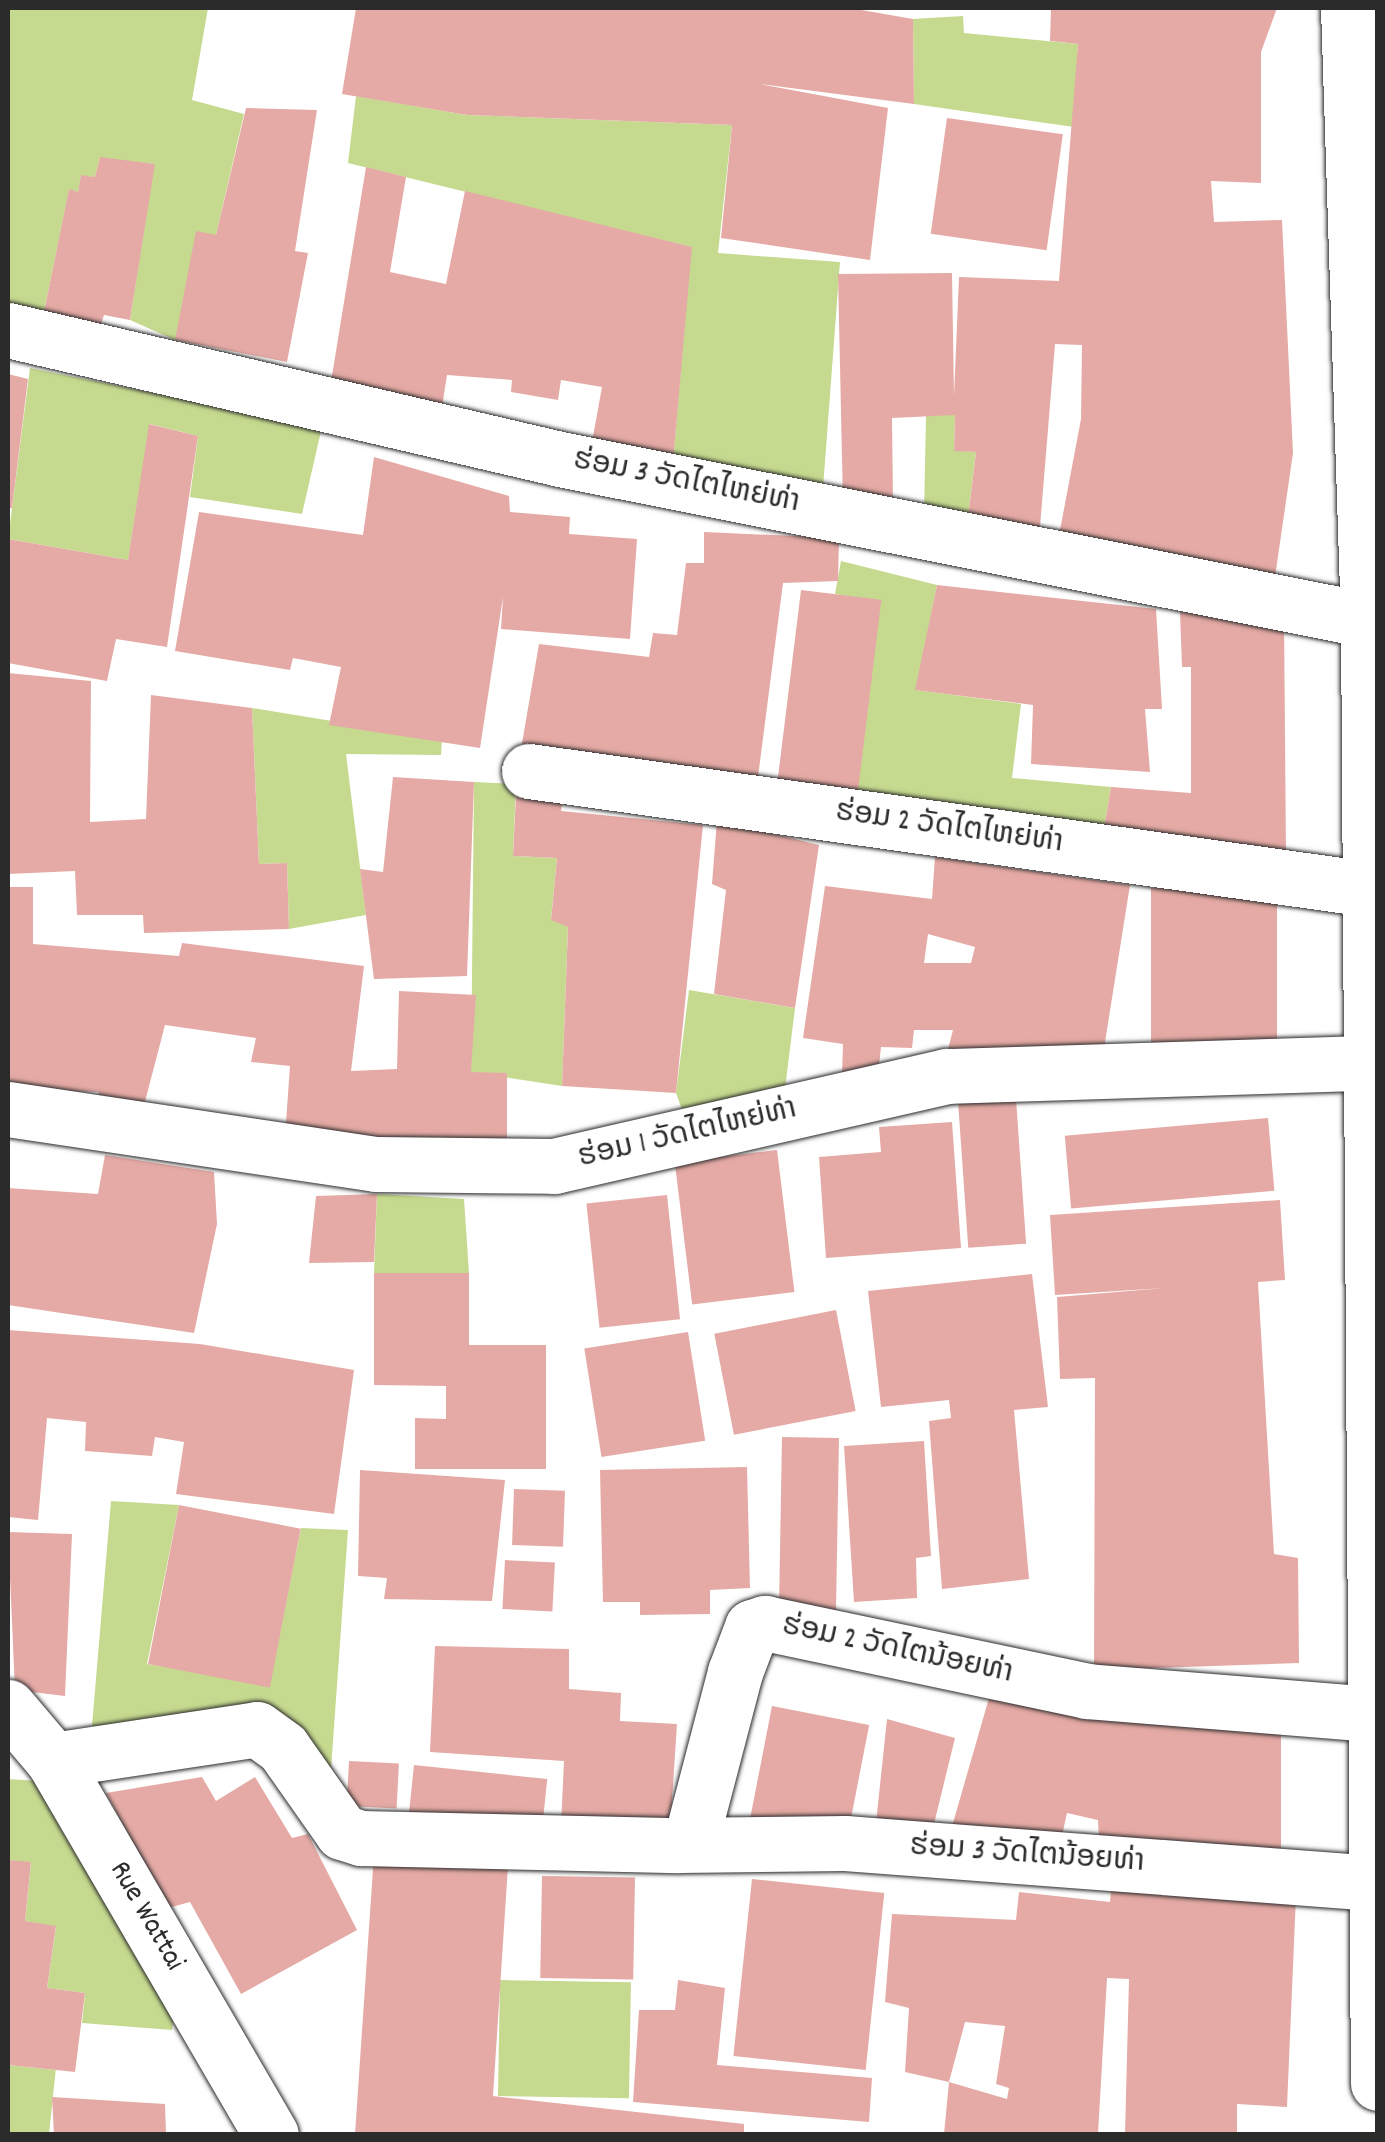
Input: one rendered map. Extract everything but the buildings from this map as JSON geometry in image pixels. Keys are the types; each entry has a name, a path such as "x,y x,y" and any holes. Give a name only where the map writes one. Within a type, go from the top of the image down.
{"main road":[{"path":"1348,8 1368,620 1372,1714 1378,2083"},
{"name":"ຮ່ອມ 3 ວັດໄຕໄຫຍ່ທ່າ","path":"8,330 560,459 1368,620"},
{"name":"ຮ່ອມ 2 ວັດໄຕໄຫຍ່ທ່າ","path":"529,771 1369,889"},
{"name":"ຮ່ອມ 1 ວັດໄຕໄຫຍ່ທ່າ","path":"8,1110 375,1164 554,1166 947,1076 1369,1062"},
{"name":"ຮ່ອມ 2 ວັດໄຕນ້ອຍທ່າ","path":"679,1846 692,1836 734,1672 752,1628 765,1623 1087,1691 1372,1714"},
{"name":"Rue Wattai","path":"8,1706 54,1760 272,2134"},
{"path":"54,1760 256,1728 283,1748 342,1832 679,1846"},
{"name":"ຮ່ອມ 3 ວັດໄຕນ້ອຍທ່າ","path":"679,1846 845,1844 1374,1883"}],"green space":[{"path":"8,8 208,8 192,100 244,114 216,235 175,340 130,320 154,164 100,158 95,177 81,176 78,192 69,190 44,312 8,306"},
{"path":"963,16 964,33 1078,44 1074,127 914,104 913,19"},
{"path":"356,96 467,115 732,125 718,253 840,262 823,488 673,462 691,247 348,163"},
{"path":"30,368 322,427 302,514 190,497 198,436 150,424 128,560 8,539"},
{"path":"926,415 955,415 954,450 976,452 967,525 924,516"},
{"path":"841,561 937,585 916,690 1021,704 1012,778 1111,787 1103,834 848,792 881,601 835,594"},
{"path":"252,708 442,739 441,755 346,754 366,915 289,929 287,863 259,864"},
{"path":"474,782 516,784 513,856 557,858 551,919 568,927 562,1086 471,1072"},
{"path":"689,990 795,1008 784,1097 685,1118 676,1093"},
{"path":"377,1194 464,1199 469,1273 374,1273"},
{"path":"111,1501 179,1505 147,1664 270,1682 301,1528 348,1530 329,1798 260,1718 145,1733 92,1726"},
{"path":"8,1779 39,1781 175,2007 172,2030 82,2023 85,1993 47,1988 56,1927 25,1921 31,1863 8,1860"},
{"path":"500,1980 631,1982 629,2098 498,2096"},
{"path":"8,2065 56,2070 49,2134 8,2134"}]}
